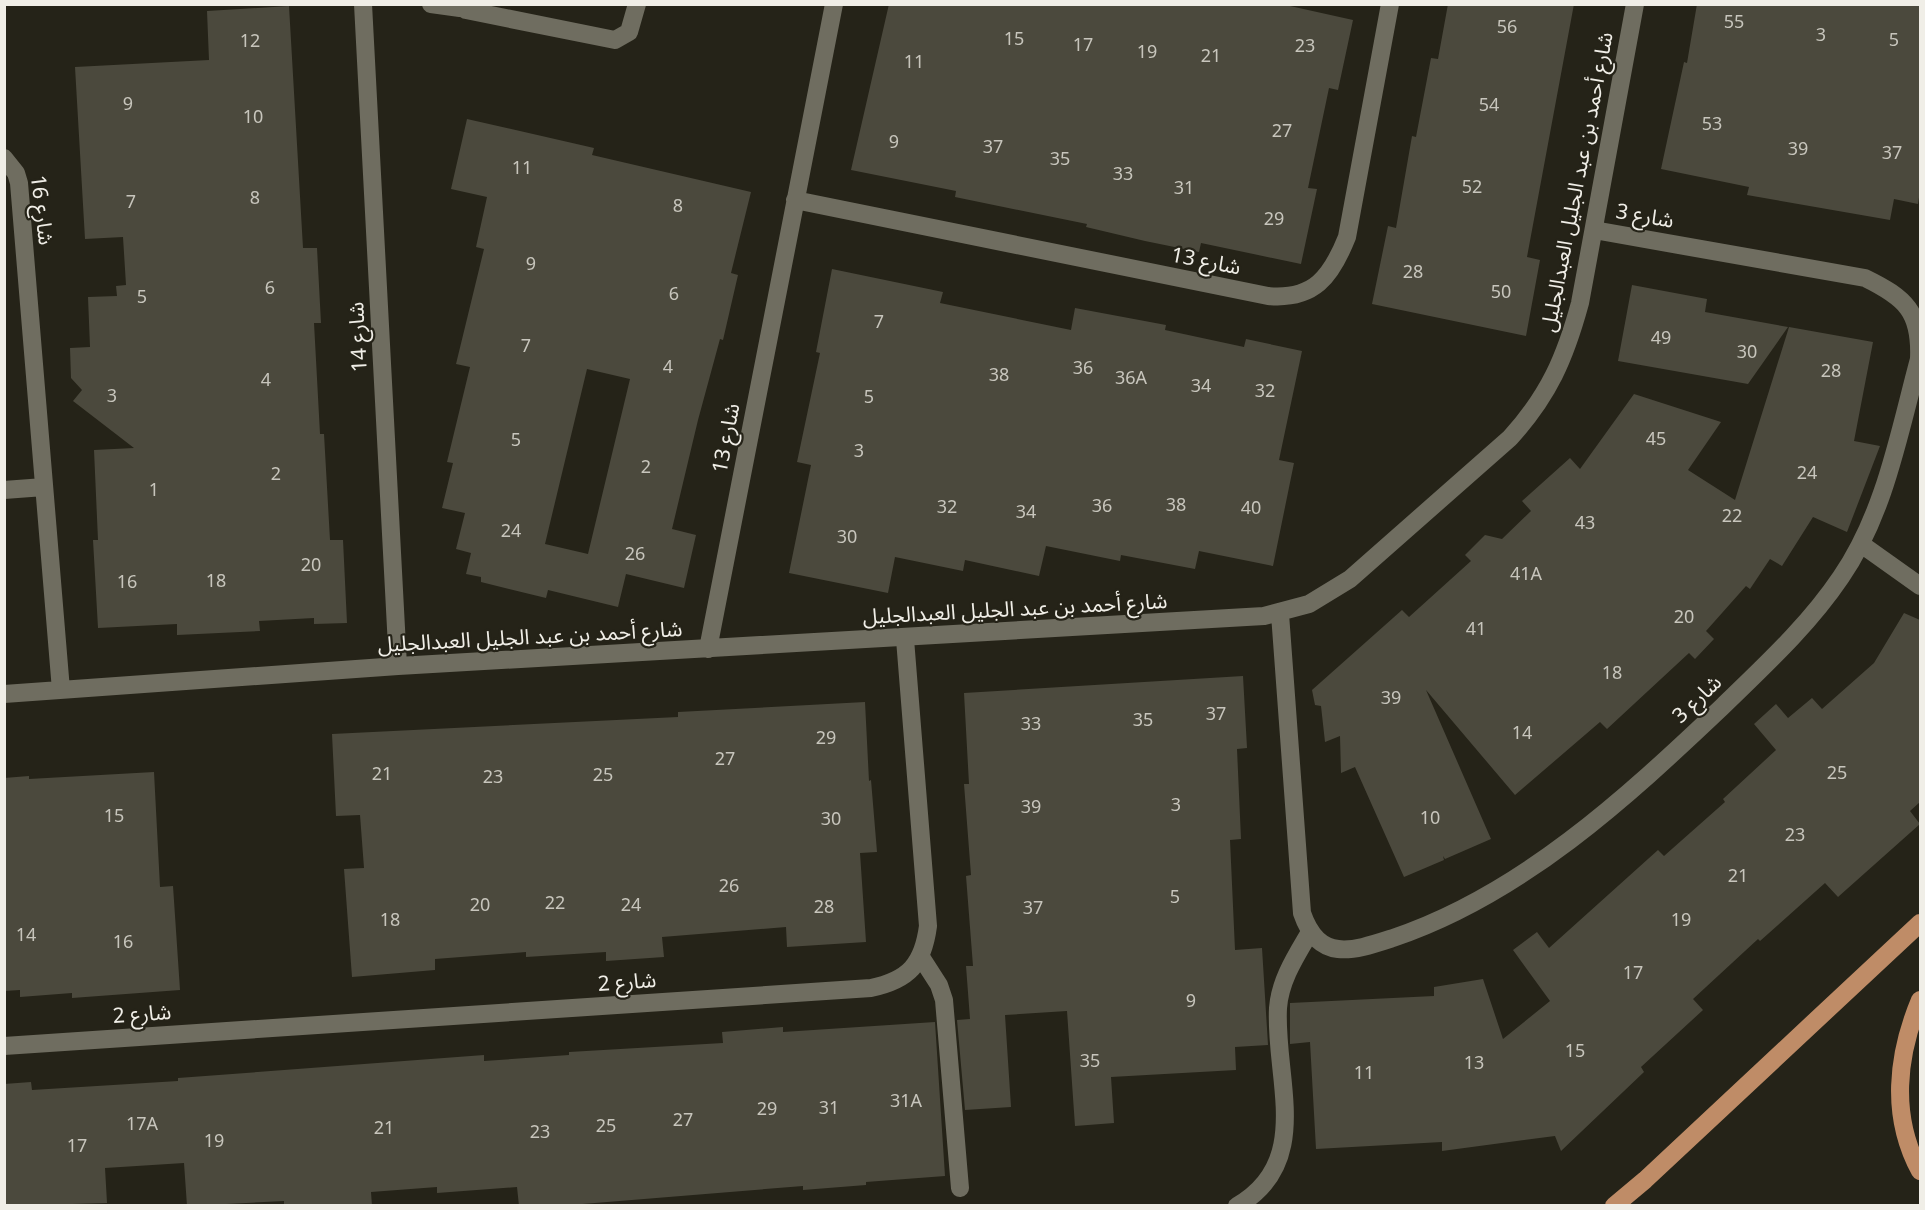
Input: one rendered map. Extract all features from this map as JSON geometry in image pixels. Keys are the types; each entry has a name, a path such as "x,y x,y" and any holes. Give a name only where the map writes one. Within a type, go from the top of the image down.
{"main road":[{"path":"1614,1206 1920,923"},
{"path":"1920,1000 1907,1032 1899,1082 1907,1138 1920,1171"}],"street":[{"name":"شارع 14","path":"363,4 398,666"},
{"path":"431,4 458,6 615,39 629,32 637,4"},
{"name":"شارع 13","path":"708,649 834,4"},
{"name":"شارع 13","path":"795,200 1268,296 1288,298 1304,294 1330,271 1347,237 1390,4"},
{"name":"شارع أحمد بن عبد الجليل العبدالجليل","path":"4,694 398,666 905,639 1280,614 1324,597 1350,579 1510,438 1530,416 1553,381 1570,339 1594,230 1635,4"},
{"name":"شارع 16","path":"4,158 13,167 19,183 61,690"},
{"name":"شارع 3","path":"1310,932 1324,945 1334,949 1359,949 1407,933 1445,916 1530,870 1676,751 1788,643 1841,578 1861,544 1886,482 1919,359 1920,337 1911,311 1886,289 1856,276 1594,230"},
{"path":"4,490 44,488"},
{"path":"1861,544 1920,586"},
{"path":"1237,1206 1264,1184 1276,1167 1283,1147 1285,1126 1278,1007 1286,975 1310,932 1300,897 1280,614"},
{"path":"905,639 928,926 921,957 939,985 944,1000 960,1188"},
{"name":"شارع 2","path":"4,1046 871,988 898,979 921,957"}],"building":[{"path":"889,4 1281,4 1353,20 1338,90 1329,88 1308,188 1317,189 1301,264 1201,243 1199,252 1145,241 1086,227 1087,224 955,197 956,191 851,170"},
{"path":"1448,4 1574,4 1527,257 1540,260 1526,336 1372,304 1388,226 1396,228 1412,136 1416,137 1431,58 1438,59"},
{"path":"1697,4 1920,4 1920,191 1918,204 1894,199 1890,220 1747,195 1749,187 1661,169 1684,62 1687,63"},
{"path":"289,6 303,248 317,248 321,323 314,323 320,434 324,434 330,540 343,540 347,623 314,624 314,618 259,621 260,631 177,635 177,624 98,628 93,540 98,540 94,450 134,448 73,401 82,390 71,378 70,348 90,347 88,297 117,296 116,286 126,285 123,237 85,239 75,67 209,60 207,11"},
{"path":"467,119 594,148 592,155 751,192 731,273 738,275 723,340 720,339 698,420 672,529 696,535 684,588 626,574 618,607 548,590 546,598 481,582 481,577 466,574 471,553 456,549 465,513 442,508 453,463 447,462 470,367 456,364 484,249 476,247 487,197 451,189","holes":["587,369 630,379 588,554 545,544"]},
{"path":"832,269 943,292 940,303 1071,330 1075,308 1166,325 1165,330 1244,347 1246,339 1302,351 1279,460 1294,463 1273,566 1199,551 1195,569 1121,555 1120,561 1046,546 1039,576 965,560 963,571 895,557 888,593 789,573 811,465 797,462 820,353 816,352"},
{"path":"1632,285 1707,299 1705,312 1788,327 1748,384 1618,361"},
{"path":"1789,327 1873,342 1854,441 1880,446 1847,532 1813,517 1782,566 1770,559 1750,589 1746,586 1706,631 1714,639 1695,659 1689,653 1607,729 1600,722 1515,795 1426,690 1491,839 1445,859 1443,856 1444,860 1404,877 1355,767 1341,773 1340,736 1325,742 1321,706 1315,705 1312,690 1402,610 1409,617 1471,561 1465,555 1485,535 1502,539 1531,511 1522,501 1570,458 1580,469 1634,394 1721,422 1688,470 1735,500"},
{"path":"1904,613 1920,620 1920,802 1910,811 1920,824 1838,897 1825,883 1760,941 1758,939 1693,999 1703,1010 1641,1067 1644,1072 1561,1151 1555,1136 1442,1151 1442,1142 1316,1149 1310,1042 1290,1044 1290,1003 1434,996 1434,987 1483,979 1503,1039 1550,1001 1513,950 1537,932 1549,948 1658,850 1664,856 1725,802 1723,799 1776,750 1754,724 1776,704 1788,718 1812,698 1822,709 1874,663"},
{"path":"1243,676 1247,748 1237,749 1241,839 1230,840 1235,950 1262,948 1268,1045 1235,1047 1236,1070 1111,1077 1114,1123 1075,1126 1067,1011 1005,1015 1011,1107 965,1110 957,1020 970,1019 966,966 973,966 966,876 971,875 964,784 969,784 964,693"},
{"path":"865,702 869,781 871,780 877,852 860,853 866,942 787,947 786,927 662,937 664,957 606,961 606,952 526,957 526,952 435,959 435,970 352,977 344,869 364,868 360,815 336,816 332,734 678,717 678,712"},
{"path":"154,772 160,887 173,886 180,990 72,998 72,993 20,997 20,990 4,991 4,778 29,776 29,779"},
{"path":"935,1022 945,1176 803,1190 803,1186 558,1206 519,1206 517,1187 437,1193 437,1187 371,1192 372,1206 284,1206 284,1201 187,1206 184,1163 105,1168 107,1203 4,1206 4,1084 31,1082 32,1090 178,1081 178,1078 484,1055 484,1061 569,1055 569,1052 723,1043 722,1032 783,1027 783,1032"}]}
